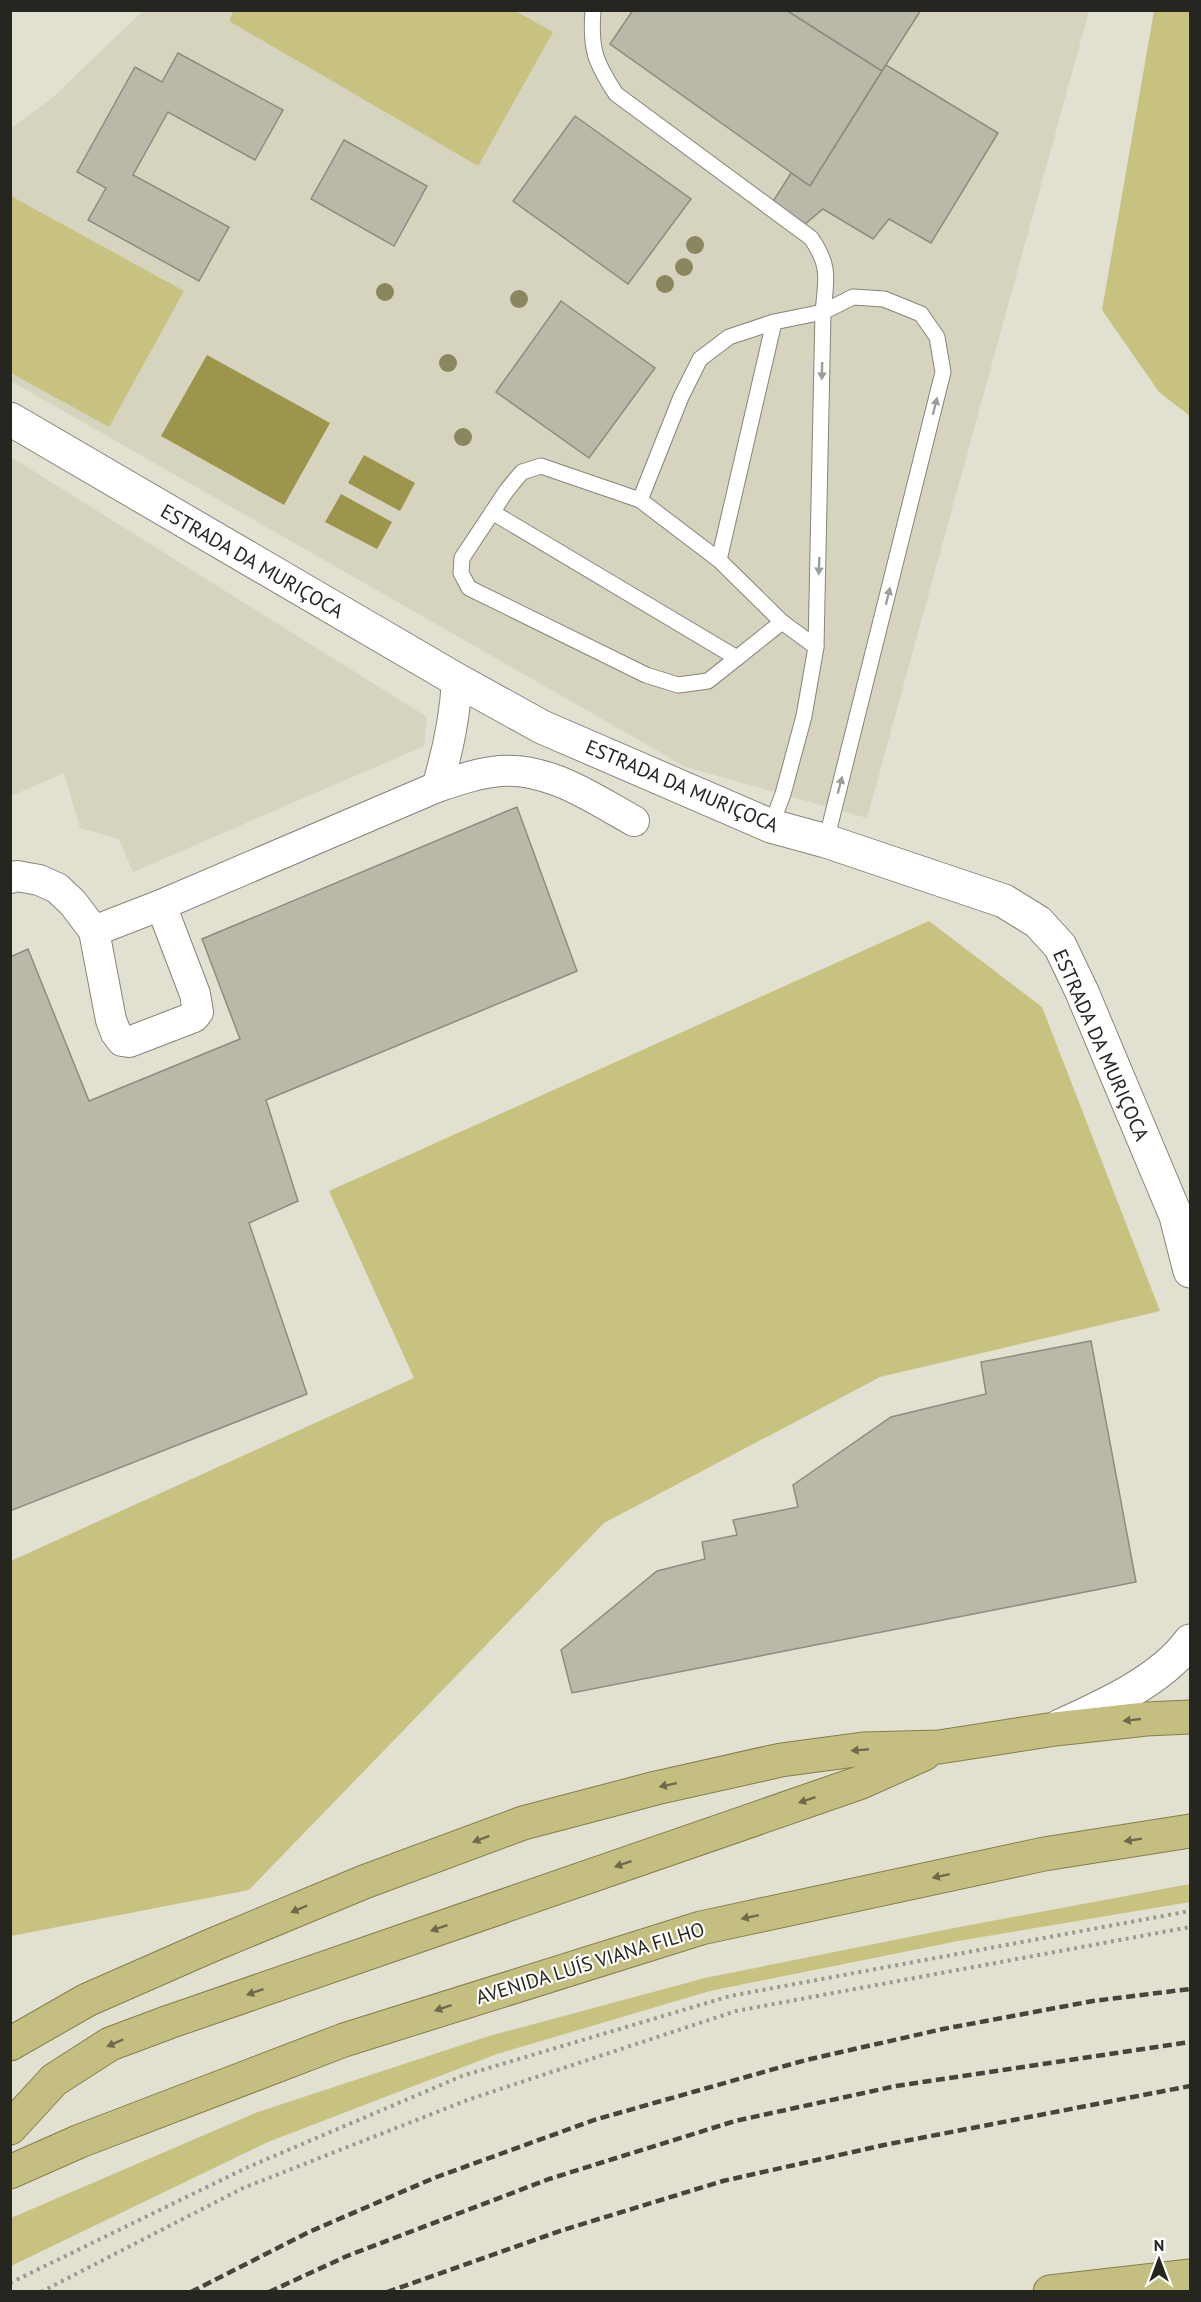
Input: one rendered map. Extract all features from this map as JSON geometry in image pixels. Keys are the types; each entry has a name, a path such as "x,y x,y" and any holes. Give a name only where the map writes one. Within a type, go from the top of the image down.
{"highway":[{"path":"10,2044 87,2000 210,1946 364,1882 523,1823 656,1788 781,1760 863,1749 939,1747 1055,1729 1146,1719 1191,1717"},
{"path":"10,2128 54,2080 110,2044 859,1783 939,1747"},
{"name":"AVENIDA LUÍS VIANA FILHO","path":"10,2172 80,2141 344,2040 701,1928 1044,1854 1191,1831"},
{"path":"1050,2292 1191,2276"}],"street":[{"name":"ESTRADA DA MURIÇOCA","path":"10,419 457,680 542,727 771,826 826,841 1004,901 1038,922 1060,946 1069,964 1183,1214 1191,1271"},
{"path":"436,786 448,753 455,717 457,680"},
{"path":"94,931 161,905 436,786 470,776 503,771 537,774 572,786 634,821"},
{"path":"10,878 17,876 39,880 57,888 73,903 94,931 111,1020 122,1041 129,1042 194,1017 198,1012 195,994 161,905"},
{"path":"1055,1729 1108,1704 1182,1652 1191,1641"}],"lane":[{"path":"593,10 591,38 594,55 616,94 811,238 822,254 826,274 823,312 816,647 804,716 783,794 771,826"},
{"path":"640,500 681,397 700,358 729,337 774,322 823,312 853,297 885,299 921,314 937,337 943,372 826,841"},
{"path":"719,560 774,322"},
{"path":"782,622 708,681 678,685 646,675 469,588 461,573 462,558 522,472 541,466 640,500 719,560 782,622 816,647"},
{"path":"492,512 737,658"}],"path":[{"path":"10,2283 246,2168 462,2076 730,1996 1191,1911"},
{"path":"41,2292 243,2188 470,2099 736,2011 1191,1927"}],"shaded area":[{"path":"234,10 515,11 553,32 478,166 229,21"},
{"path":"143,11 1089,11 867,818 686,767 11,381 11,128 50,100"},
{"path":"1154,11 1190,11 1190,416 1159,392 1102,310"},
{"path":"11,196 184,291 109,427 11,373"},
{"path":"207,355 330,423 284,505 161,436"},
{"path":"364,455 415,483 400,511 348,483"},
{"path":"11,457 427,717 424,746 133,872 119,839 80,828 64,773 11,796"},
{"path":"341,494 392,522 377,549 325,522"},
{"path":"929,921 1042,1007 1160,1311 880,1377 604,1523 249,1890 11,1936 11,1561 414,1378 329,1191"},
{"path":"1190,1884 1190,1902 958,1941 710,1991 497,2054 268,2142 11,2266 11,2218 258,2112 489,2036 705,1978"}],"building":[{"path":"633,10 786,10 882,71 810,186 610,44"},
{"path":"786,10 921,10 882,71"},
{"path":"178,53 283,110 255,160 168,112 133,175 229,227 199,281 88,220 106,188 77,172 135,67 162,82"},
{"path":"886,65 998,133 931,243 889,219 873,239 823,209 805,224 772,203 791,173 810,186"},
{"path":"575,116 691,199 628,284 513,201"},
{"path":"344,140 427,186 394,246 311,199"},
{"path":"561,301 655,368 589,458 496,392"},
{"path":"517,807 577,971 266,1100 298,1201 249,1223 307,1394 10,1511 10,957 28,949 89,1101 240,1039 202,939"},
{"path":"1091,1341 1136,1582 572,1693 561,1650 657,1571 705,1559 702,1542 737,1535 733,1520 798,1507 793,1485 891,1417 986,1394 981,1362"}],"railway":[{"path":"191,2292 309,2232 434,2178 594,2120 806,2060 943,2029 1093,2001 1190,1989"},
{"path":"269,2292 347,2256 549,2179 735,2121 896,2086 1190,2042"},
{"path":"387,2292 563,2230 723,2181 884,2145 1190,2086"}]}
